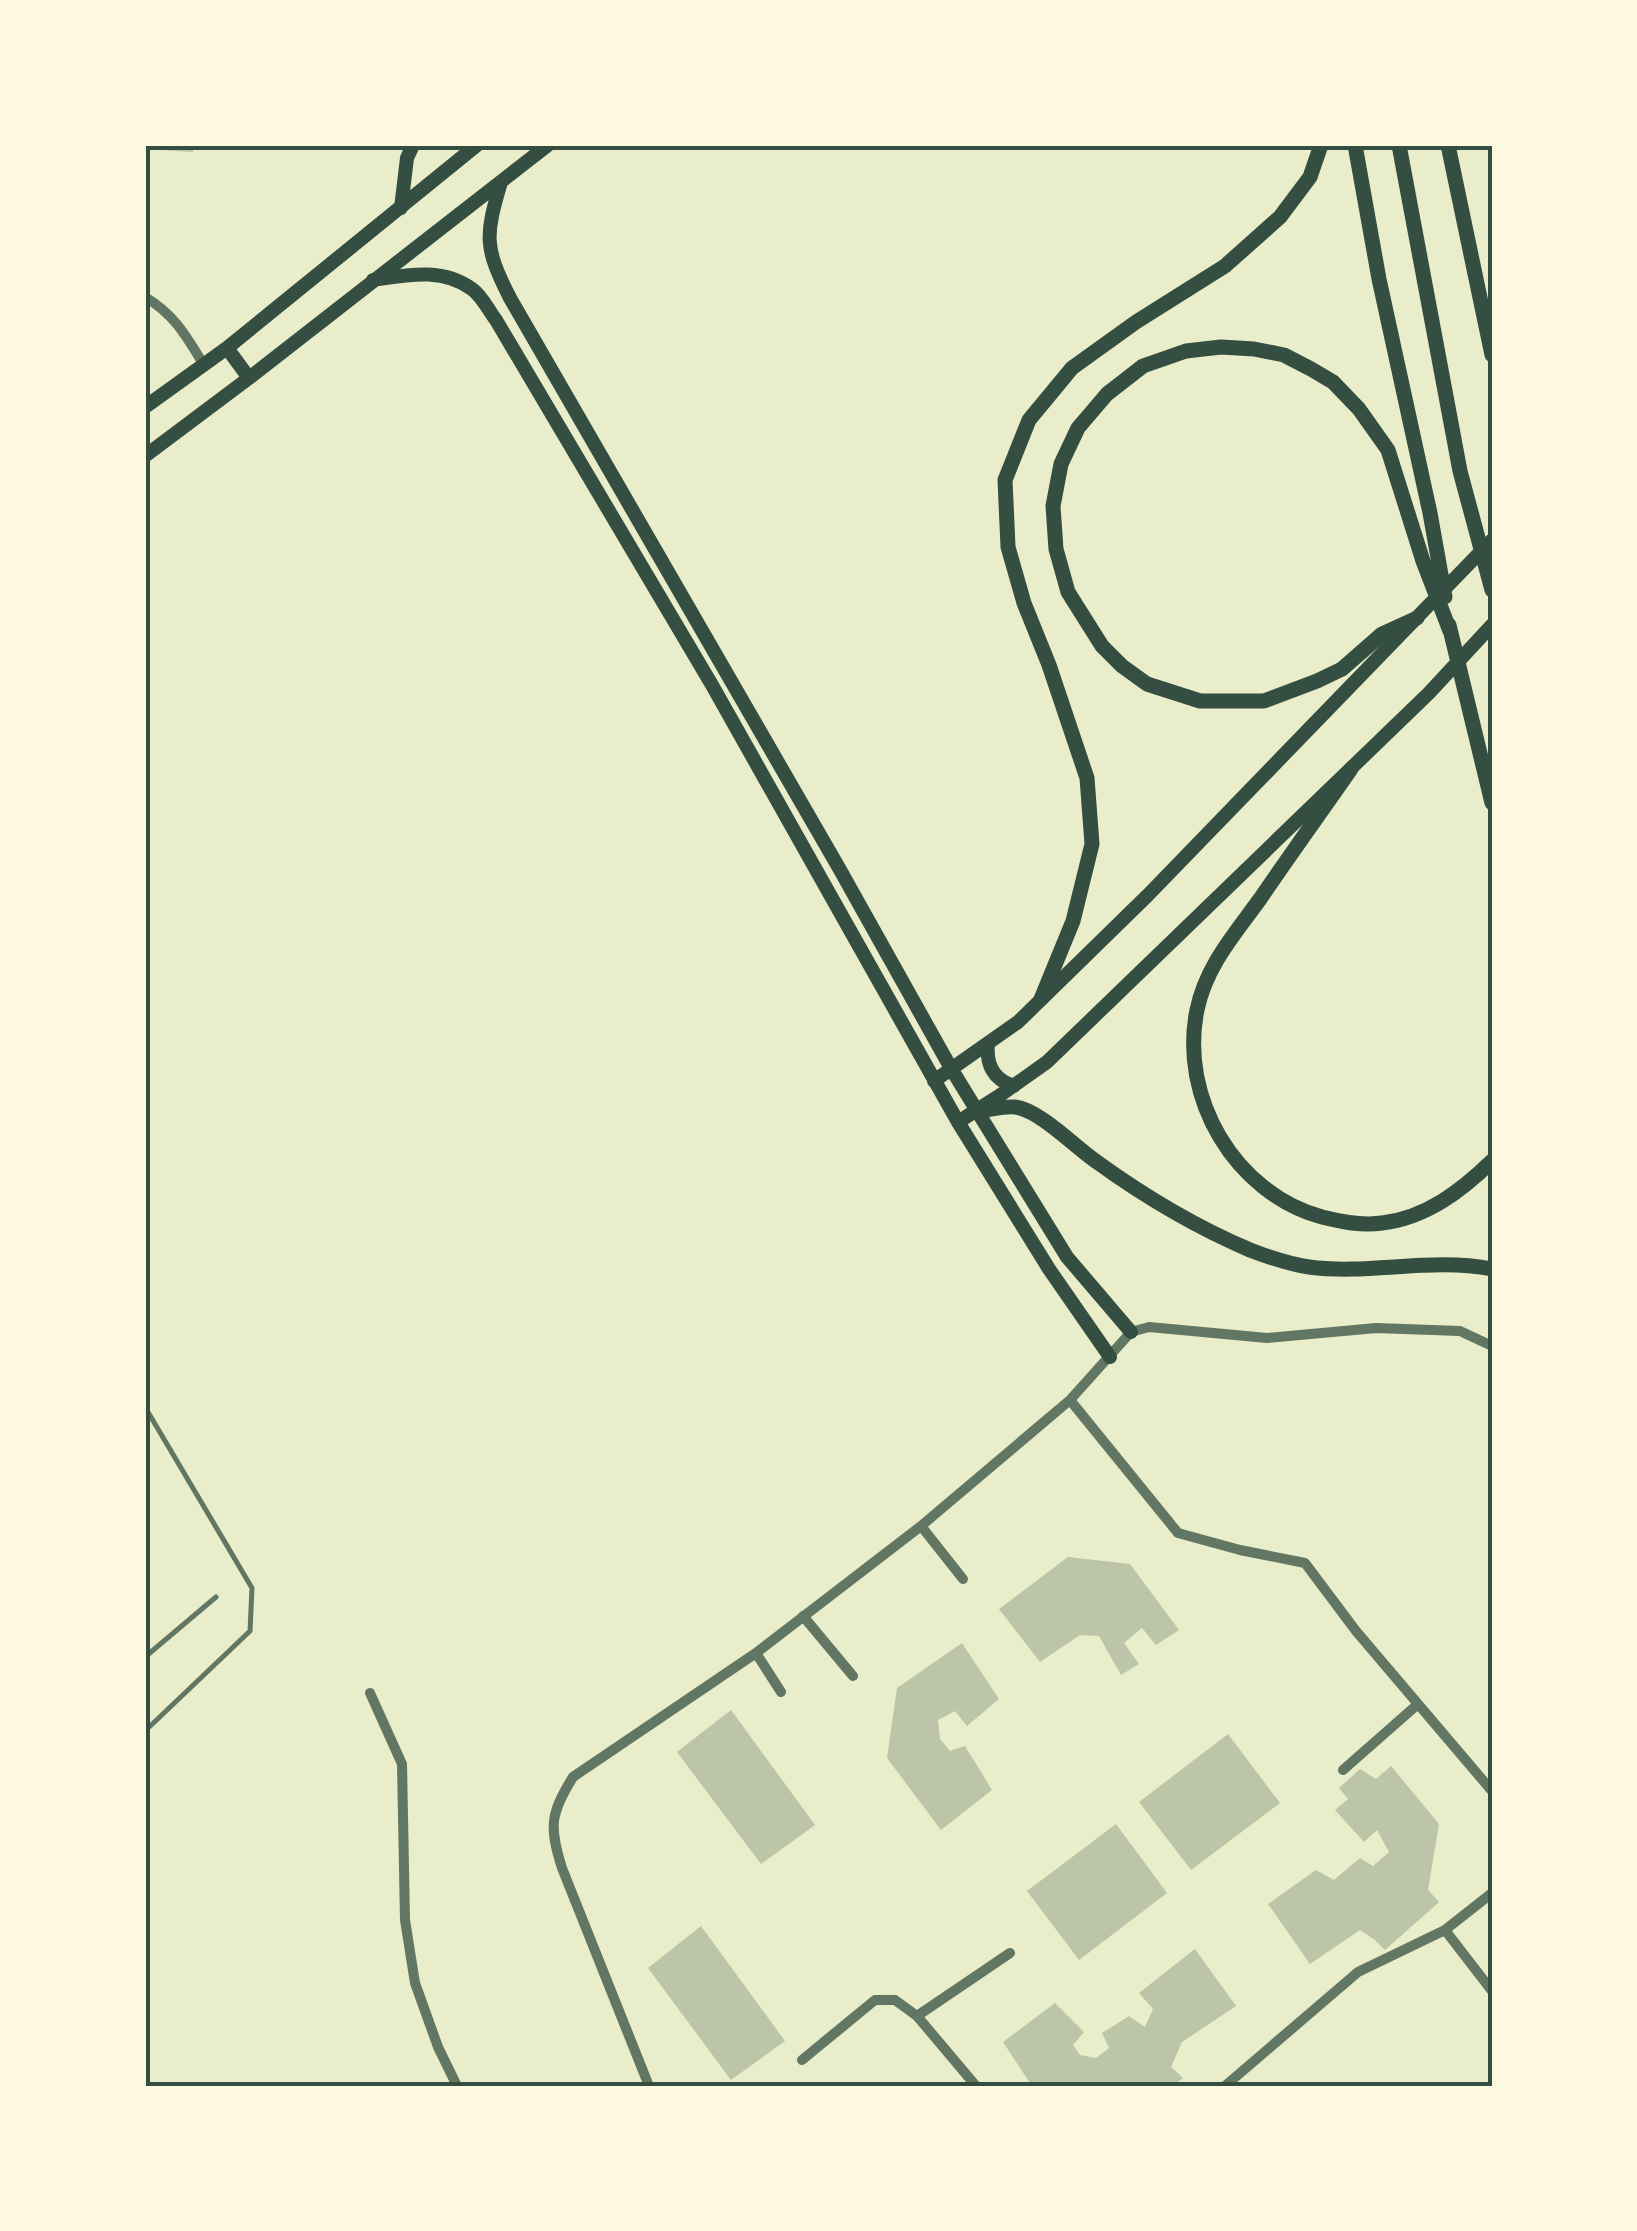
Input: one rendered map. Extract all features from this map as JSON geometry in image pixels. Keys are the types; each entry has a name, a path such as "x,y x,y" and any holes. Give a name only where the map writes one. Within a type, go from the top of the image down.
{"highway":[{"path":"1041,999 1073,921 1092,844 1087,778 1024,604 1008,547 1005,480 1029,420 1072,368 1225,266 1280,217 1310,177 1321,145"},
{"path":"1355,145 1379,279 1430,512 1450,632 1492,802"},
{"path":"1399,145 1460,472 1492,590"},
{"path":"1448,145 1492,355"},
{"path":"1417,618 1382,634 1342,668 1317,682 1264,701 1200,701 1147,684 1102,646 1068,592 1056,548 1053,506 1061,464 1078,428 1107,394 1143,366 1186,350 1254,349 1284,355 1311,369 1333,382 1359,409 1388,450 1450,632"},
{"path":"1351,768 1233,932 1205,983 1197,1011 1194,1063 1209,1119 1224,1145 1264,1187 1310,1213 1346,1222 1379,1224 1427,1210 1453,1195 1492,1160"},
{"path":"977,1111 1017,1107 1045,1121 1095,1161 1175,1212 1232,1242 1282,1260 1328,1268 1449,1263 1492,1268"}],"main road":[{"path":"400,208 407,158 413,145"},
{"path":"145,407 227,348 477,145"},
{"path":"145,456 548,145"},
{"path":"502,182 490,221 490,254 498,275 952,1070 1067,1256 1130,1332"},
{"path":"373,280 418,273 448,277 475,291 496,320 712,685 958,1122 1049,1269 1110,1357"},
{"path":"227,348 249,378"},
{"path":"934,1081 1018,1022 1148,895 1492,540"},
{"path":"958,1122 1047,1062 1429,693 1492,625"},
{"path":"988,1044 992,1072 1014,1086"}],"street":[{"path":"145,297 174,319 204,365"},
{"path":"650,2086 552,1837 556,1804 572,1777 756,1653 921,1526 1070,1400 1130,1332 1149,1328 1267,1338 1376,1328 1443,1330 1460,1331 1492,1346"},
{"path":"1070,1400 1178,1532 1304,1563 1356,1631 1492,1791"},
{"path":"921,1526 964,1579"},
{"path":"804,1616 853,1676"},
{"path":"756,1653 781,1692"},
{"path":"370,1692 402,1764 404,1920 415,1983 457,2086"},
{"path":"1343,1770 1418,1704"},
{"path":"1225,2086 1358,1972 1445,1930 1492,1894"},
{"path":"1445,1930 1492,1991"},
{"path":"917,2016 1010,1954"},
{"path":"802,2060 875,2000 894,2000 917,2016 976,2086"}],"lane":[{"path":"145,1407 252,1588 250,1631 145,1731"},
{"path":"145,1657 216,1596"}],"building":[{"path":"145,145 194,145 193,152 145,149"},
{"path":"1068,1557 1130,1564 1179,1630 1156,1645 1142,1628 1124,1643 1139,1664 1121,1675 1099,1636 1080,1635 1040,1662 999,1609"},
{"path":"962,1643 999,1699 967,1726 955,1711 938,1720 940,1739 950,1751 965,1746 992,1790 941,1830 887,1758 897,1688"},
{"path":"731,1710 815,1825 761,1864 677,1752"},
{"path":"1228,1734 1280,1803 1191,1870 1139,1802"},
{"path":"1391,1766 1439,1824 1428,1890 1439,1902 1385,1950 1360,1930 1310,1964 1268,1904 1316,1870 1334,1880 1360,1858 1373,1866 1389,1852 1377,1830 1364,1842 1335,1810 1348,1799 1339,1788 1360,1769 1376,1779"},
{"path":"1116,1824 1167,1893 1079,1960 1027,1891"},
{"path":"701,1926 785,2041 731,2080 648,1968"},
{"path":"1195,1949 1236,2006 1182,2042 1171,2067 1183,2078 1173,2086 1032,2086 1003,2042 1055,2003 1084,2032 1073,2045 1080,2055 1096,2058 1109,2048 1102,2033 1129,2016 1145,2027 1153,2009 1139,1993"}]}
